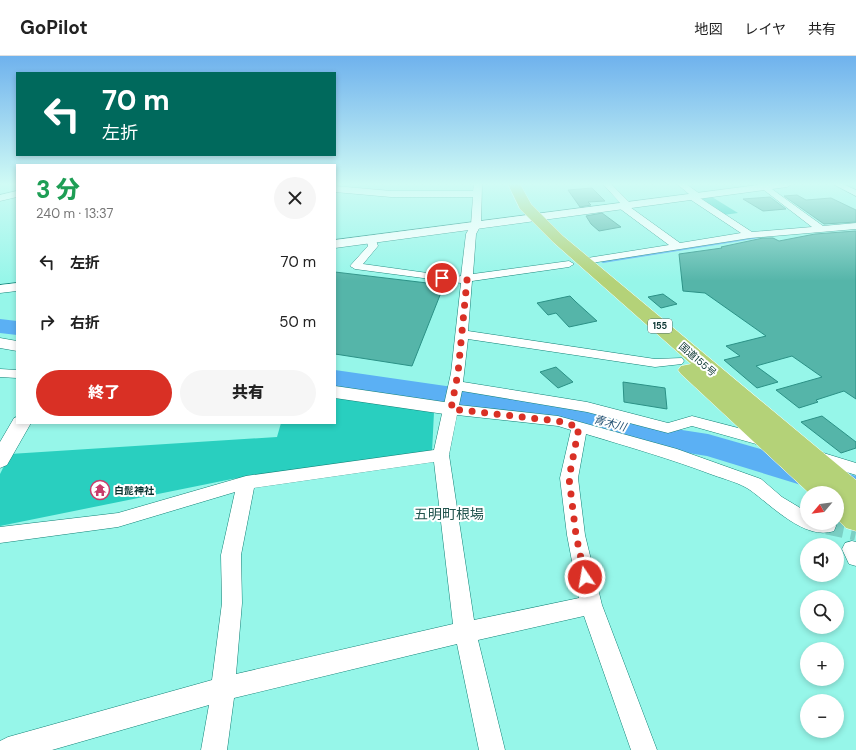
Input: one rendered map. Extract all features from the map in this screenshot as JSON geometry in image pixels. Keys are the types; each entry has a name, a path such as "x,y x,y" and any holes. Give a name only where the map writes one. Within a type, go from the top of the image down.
{"highway":[{"name":"国道155号","path":"529,218 677,361 818,486"},
{"name":"国道155号","path":"577,263 856,495"},
{"path":"844,519 856,520"}],"street":[{"path":"476,216 476,225 472,234 463,334 456,387 441,455 465,632 492,750"},
{"path":"336,244 541,216"},
{"path":"639,216 678,246"},
{"path":"724,216 750,234"},
{"path":"805,216 821,228"},
{"path":"371,239 373,246 355,266 456,280 467,280 750,234 856,226"},
{"path":"0,289 16,287"},
{"path":"463,334 655,364 677,361"},
{"path":"0,343 16,346"},
{"path":"0,372 16,374"},
{"path":"456,387 587,407 668,428 692,421 772,445"},
{"path":"336,392 558,421 671,454 755,484 776,502 800,517"},
{"path":"0,460 20,424"},
{"path":"579,427 569,478 576,535 591,605 644,750"},
{"path":"0,535 118,520 224,488 246,483 441,455"},
{"path":"812,458 856,469"},
{"path":"214,750 223,689 232,603 231,555 246,483"},
{"path":"8,750 223,689 465,632 591,605"}],"green space":[{"path":"336,398 434,412 432,452 232,479 0,526 0,474 10,454 277,437 281,424 336,424"}],"building":[{"path":"586,216 607,216 621,227 599,231 591,224"},
{"path":"813,216 856,216 856,222 824,224"},
{"path":"856,231 856,399 844,391 816,400 818,402 799,408 776,390 822,377 792,356 756,366 778,382 757,388 724,360 740,356 726,346 766,336 705,293 683,291 679,254 722,248 721,247 763,238 773,238 779,241 815,234"},
{"path":"336,272 444,285 412,366 336,354"},
{"path":"663,294 677,304 661,308 648,297"},
{"path":"570,296 597,321 569,327 556,313 548,315 537,303"},
{"path":"556,367 573,382 558,388 540,372"},
{"path":"623,382 665,388 667,409 624,402"},
{"path":"822,416 856,442 856,448 841,453 801,422"}],"waterway":[{"path":"603,262 758,237"},
{"name":"青木川","path":"0,326 16,328"},
{"name":"青木川","path":"336,379 584,416 669,439 708,445 856,489"}],"tunnel":[{"path":"844,530 856,532"}],"place":[{"name":"白髭神社","path":"100,490"}],"district":[{"name":"五明町根場","path":"449,514"}],"route":[{"path":"442,278 467,280 463,334 458,373 451,409 558,421 579,427 569,478 576,535 585,577"}]}
